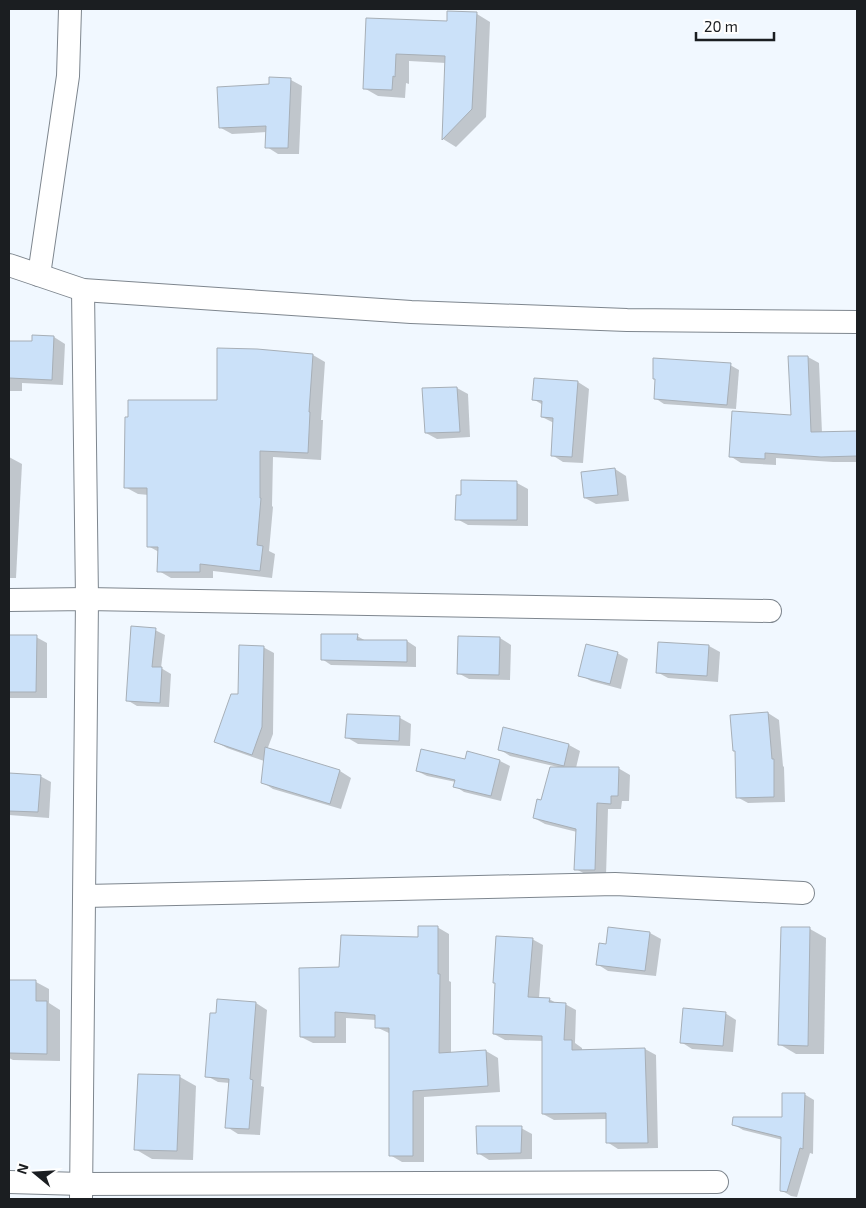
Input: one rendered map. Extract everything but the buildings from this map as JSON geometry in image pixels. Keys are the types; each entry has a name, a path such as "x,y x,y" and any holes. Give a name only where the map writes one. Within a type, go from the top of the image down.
{"street":[{"path":"39,275 68,76 70,9"},
{"path":"9,265 84,290 411,312 627,320 857,322"},
{"path":"81,1191 87,599 84,290"},
{"path":"9,600 87,599 770,611"},
{"path":"84,896 614,884 803,894"},
{"path":"9,1182 81,1191 261,1191 717,1182"}]}
